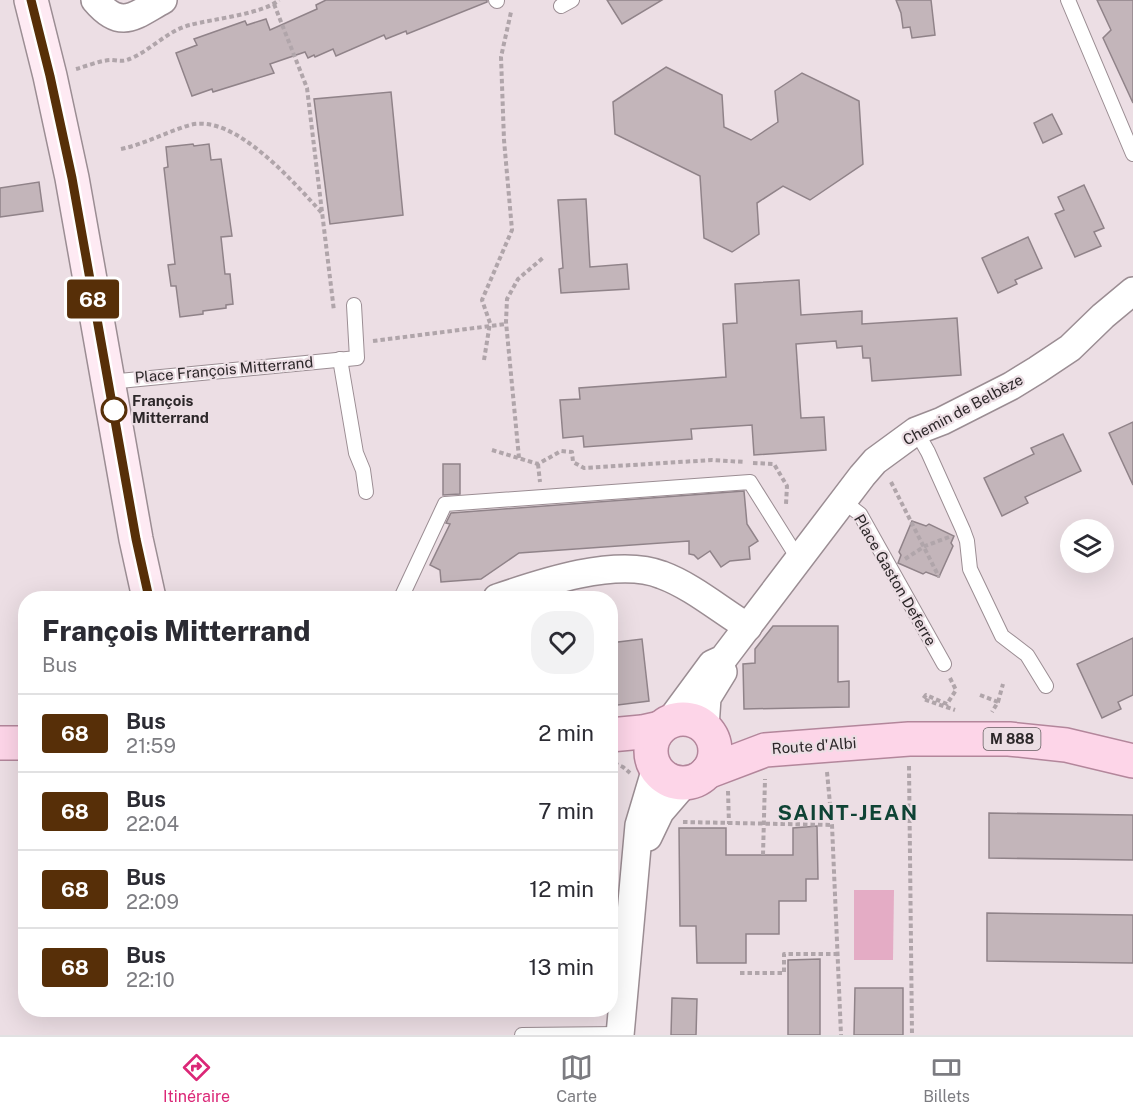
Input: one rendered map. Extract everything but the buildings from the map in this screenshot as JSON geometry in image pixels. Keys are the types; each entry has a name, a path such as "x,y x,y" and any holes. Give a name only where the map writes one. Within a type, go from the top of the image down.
{"main road":[{"path":"618,734 642,732 684,718 707,729 715,745 714,759 707,779 672,781 655,766 626,754 618,754"},
{"path":"655,766 651,748 652,741 665,724"},
{"name":"Route d'Albi","path":"707,729 723,735 899,751"},
{"name":"Route d'Albi","path":"707,779 765,750 899,751 1009,739 1066,745 1133,760"},
{"path":"0,743 18,743"}],"street":[{"path":"31,0 72,178 136,539 147,591"},
{"path":"95,0 102,8 118,18 135,16 163,0"},
{"name":"Chemin de Belbèze","path":"665,724 712,664 723,659 875,461 916,432 1011,386 1037,370 1070,348 1133,291"},
{"path":"519,591 563,577 615,570 643,570 661,574 679,583 748,627"},
{"name":"Chemin de Belbèze","path":"707,729 707,698 723,673 723,659"},
{"path":"620,1035 639,825 655,766"},
{"path":"636,869 660,812 707,779"}],"lane":[{"path":"1068,0 1133,154"},
{"name":"Place François Mitterrand","path":"109,382 357,358 354,305"},
{"path":"340,359 356,453 363,470 366,492"},
{"path":"916,432 928,452 963,530 967,541 970,569 1002,636 1027,655 1046,686"},
{"path":"404,591 444,504 750,482 799,560"},
{"name":"Place Gaston Deferre","path":"843,501 860,514 944,663"},
{"path":"522,1035 620,1035"}],"path":[{"path":"50,76 111,60 121,62 134,57 173,32 189,25 213,21 274,4 279,0"},
{"path":"274,4 307,88 334,312"},
{"path":"484,360 490,323 482,300 512,230 504,140 501,57 512,9"},
{"path":"121,149 141,145 191,124 214,125 236,135 274,162 323,213"},
{"path":"519,458 506,324 507,299 518,279 544,256"},
{"path":"368,342 506,324"},
{"path":"891,482 939,577"},
{"path":"907,557 940,540"},
{"path":"944,663 956,690 947,704 926,694 923,699 957,711 956,720"},
{"path":"984,714 994,712 1003,684"},
{"path":"980,695 998,702"},
{"path":"899,751 912,1035"},
{"path":"763,855 765,769"},
{"path":"827,771 832,825 841,1035"},
{"path":"707,779 729,824"},
{"path":"674,822 832,825"},
{"path":"740,973 784,973 784,954 837,954"}],"shaded area":[{"path":"854,890 894,890 893,960 854,960"}],"bus line":[{"name":"68","path":"31,0 72,178 136,539 147,591"}],"place":[{"name":"François Mitterrand","path":"114,410"}],"district":[{"name":"SAINT-JEAN","path":"848,813"}]}
